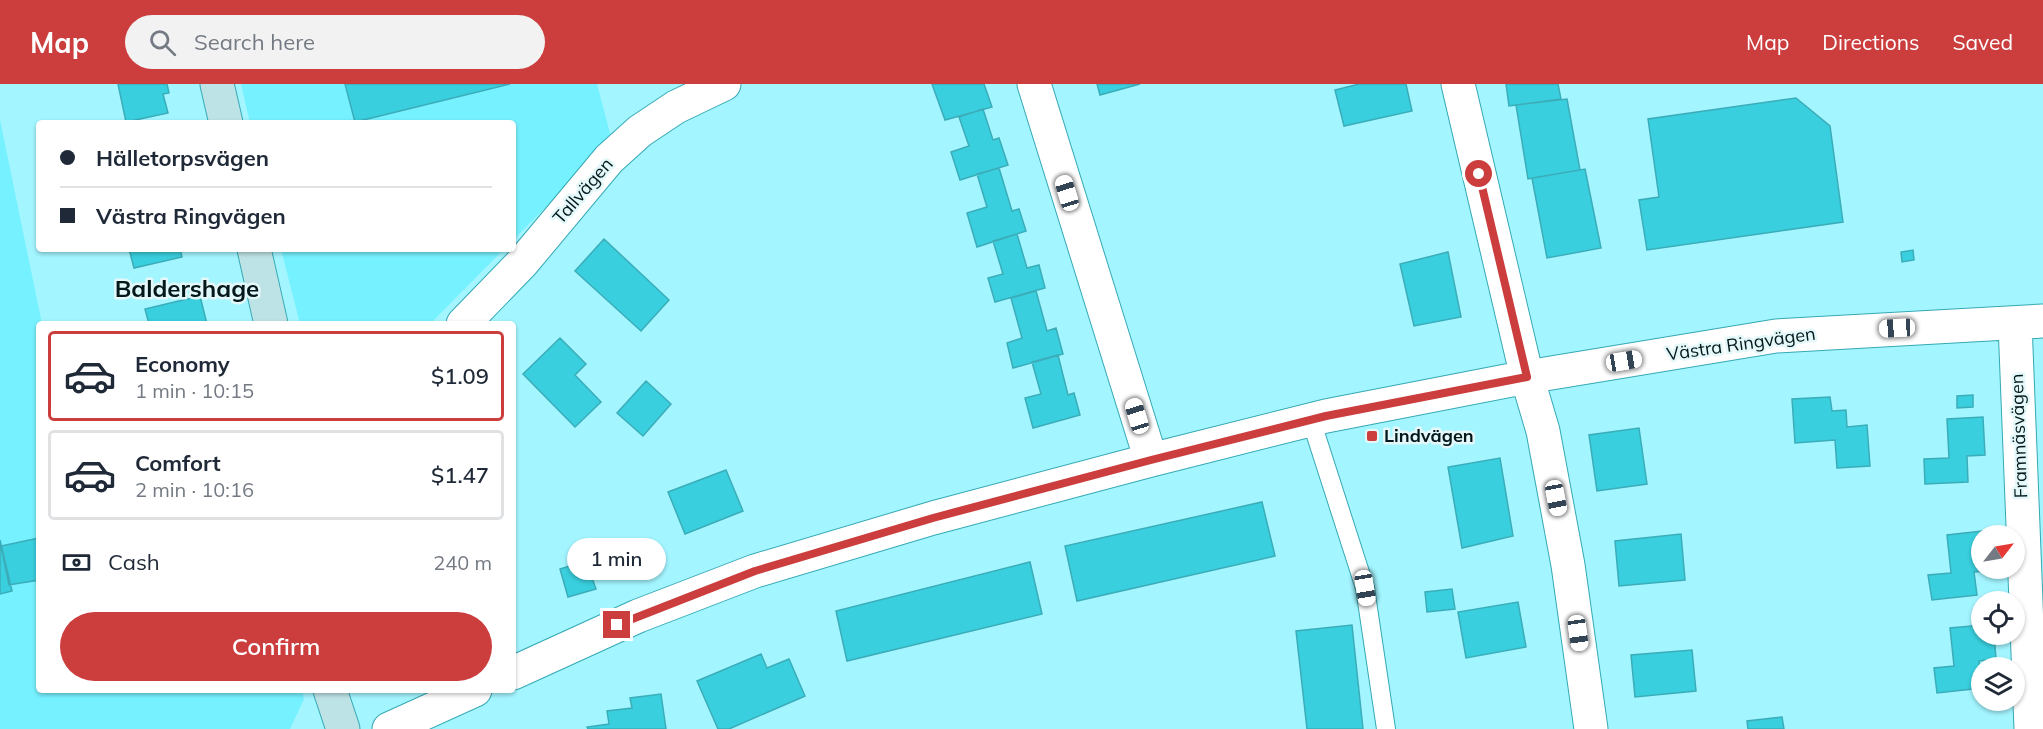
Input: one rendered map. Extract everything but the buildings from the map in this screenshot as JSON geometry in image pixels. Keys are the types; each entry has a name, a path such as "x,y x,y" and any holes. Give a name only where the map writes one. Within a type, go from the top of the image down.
{"main road":[{"path":"217,84 225,120"},
{"path":"255,252 270,321"},
{"path":"331,693 342,729"}],"street":[{"name":"Tallvägen","path":"466,321 523,262 616,152 639,131 676,107 724,84"},
{"path":"1034,84 1151,460"},
{"path":"1458,84 1527,377 1543,430 1568,565 1591,729"},
{"name":"Västra Ringvägen","path":"516,672 638,616 755,571 933,518 1311,420 1527,377 1776,336 2029,322"},
{"name":"Framnäsvägen","path":"2029,322 2031,729"},
{"path":"389,729 468,693"}],"lane":[{"path":"1311,420 1365,588 1386,729"}],"shaded area":[{"path":"241,84 597,84 612,141 516,237 516,120 249,120"},
{"path":"0,120 41,321 36,321 36,693 303,693 304,699 290,729 0,729"},
{"path":"282,252 501,252 433,321 299,321"}],"place":[{"name":"Lindvägen","path":"1372,436"}],"district":[{"name":"Baldershage","path":"187,289"}],"route":[{"path":"617,625 755,571 933,518 1326,416 1527,377 1479,174"}]}
